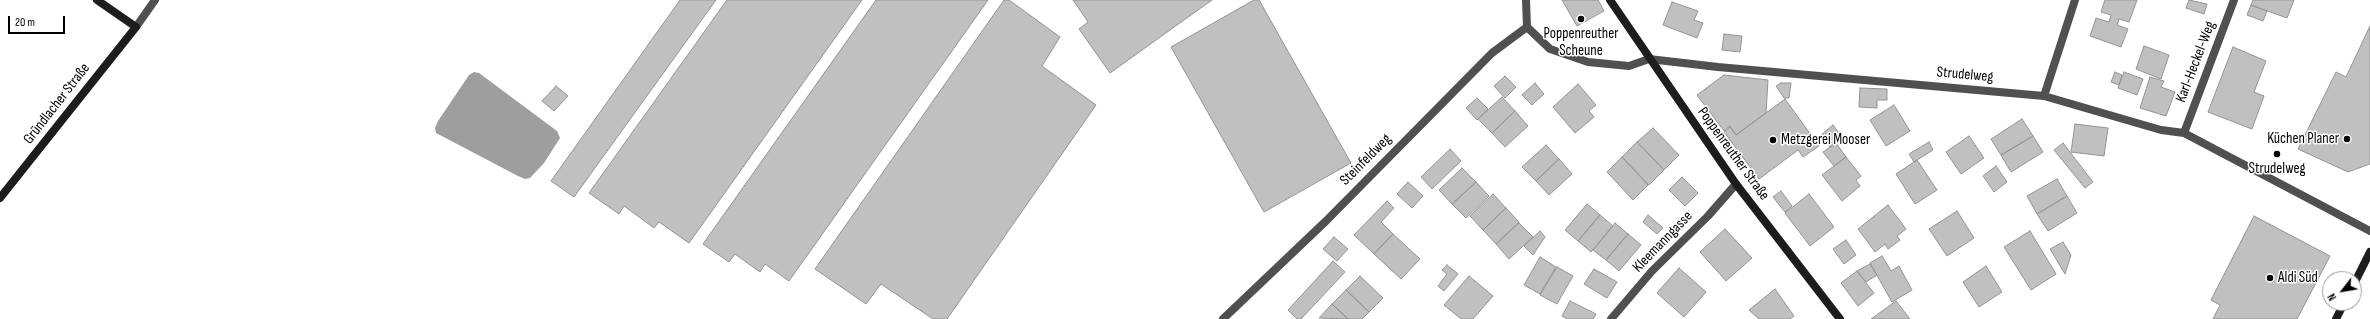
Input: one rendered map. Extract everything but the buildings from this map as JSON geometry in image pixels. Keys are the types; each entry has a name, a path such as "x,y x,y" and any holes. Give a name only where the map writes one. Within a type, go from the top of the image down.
{"street":[{"path":"97,0 136,27 155,0"},
{"path":"1526,0 1527,28 1550,49 1588,62 1629,66 1649,59"},
{"name":"Poppenreuther Straße","path":"1610,0 1736,184 1840,319"},
{"path":"2044,96 2075,0"},
{"name":"Karl-Heckel-Weg","path":"2184,133 2234,0"},
{"name":"Gründlacher Straße","path":"0,198 68,116 136,27"},
{"name":"Steinfeldweg","path":"1226,318 1326,221 1492,53 1527,28"},
{"name":"Strudelweg","path":"1649,59 1718,68 2044,96 2161,130 2184,133 2370,231"},
{"name":"Kleemanngasse","path":"1611,319 1652,271 1708,216 1736,184"},
{"path":"2360,271 2370,252"}],"shaded area":[{"path":"474,72 479,73 557,131 560,138 544,163 530,178 525,179 518,176 436,133 435,128 438,121 469,75"}],"place":[{"name":"Poppenreuther Scheune","path":"1581,19"},
{"name":"Küchen Planer","path":"2347,139"},
{"name":"Metzgerei Mooser","path":"1773,140"},
{"name":"Strudelweg","path":"2277,154"},
{"name":"Aldi Süd","path":"2270,278"}]}
